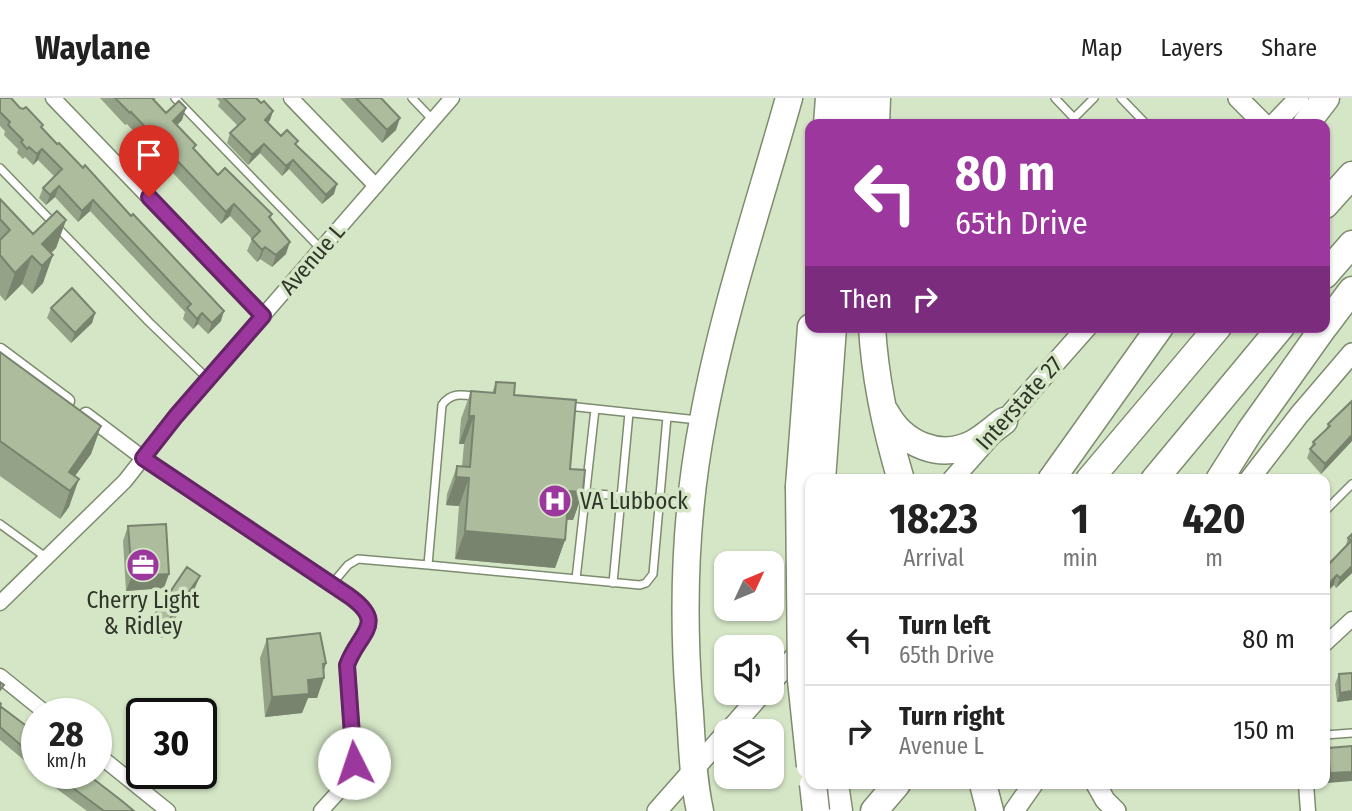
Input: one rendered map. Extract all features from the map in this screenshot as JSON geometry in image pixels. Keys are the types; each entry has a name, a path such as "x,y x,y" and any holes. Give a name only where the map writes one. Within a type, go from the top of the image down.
{"highway":[{"path":"699,807 687,665 685,591 691,502 717,351 789,98"},
{"path":"827,119 829,98"},
{"path":"850,119 852,98"},
{"path":"876,119 877,98"},
{"path":"1310,119 1326,98"},
{"path":"1330,199 1352,175"},
{"path":"1330,269 1352,244"},
{"path":"1330,319 1352,290"},
{"path":"811,333 811,474"},
{"path":"812,474 832,333"},
{"path":"873,333 889,441 899,474"},
{"path":"1055,474 1156,333"},
{"path":"1094,474 1213,333"},
{"path":"1159,474 1276,333"},
{"path":"1223,474 1320,333"},
{"path":"883,408 890,421 905,437 937,450 964,447 976,442 1004,421"},
{"path":"805,614 802,680 805,712"},
{"path":"814,789 817,811"},
{"path":"803,811 823,789"},
{"path":"836,789 839,811"},
{"path":"874,811 893,789"},
{"path":"984,789 990,811"}],"main road":[{"path":"1238,98 1259,119"},
{"path":"1279,119 1299,98"},
{"name":"Interstate 27","path":"957,474 1082,333"},
{"path":"1254,474 1299,415 1352,354"},
{"path":"784,668 805,645"},
{"path":"739,719 751,705"},
{"path":"657,811 714,747"},
{"path":"1014,811 1029,789"},
{"path":"1099,789 1116,811"}],"street":[{"path":"53,98 263,316"},
{"path":"291,98 376,186"},
{"name":"Avenue L","path":"0,603 125,481 208,379 452,98"},
{"path":"0,351 143,458 332,584 363,606 369,614 370,622 347,665 354,763 350,779 321,811"},
{"path":"1330,639 1352,619"},
{"path":"1330,642 1352,638"},
{"path":"0,676 27,698"},
{"path":"112,766 168,811"},
{"path":"1306,789 1308,811"}],"lane":[{"path":"175,98 321,249"},
{"path":"412,98 433,120"},
{"path":"1055,98 1074,118 1094,98"},
{"path":"1121,98 1141,119"},
{"path":"0,168 149,323 208,379"},
{"path":"428,565 442,405 457,394 485,397"},
{"path":"553,405 703,421"},
{"path":"576,579 595,409"},
{"path":"612,583 629,413"},
{"path":"332,584 348,565 358,559 612,583 646,583 653,574 667,417"},
{"path":"1330,506 1352,484"},
{"path":"585,493 691,502"},
{"path":"0,524 47,558"},
{"path":"1330,735 1352,733"}],"building":[{"path":"0,98 11,98 20,108 26,107 57,144 83,168 85,165 131,216 133,214 224,311 212,323 202,313 197,319 187,308 191,304 93,200 82,211 59,186 50,195 43,188 62,169 42,149 37,154 29,147 27,149 21,142 23,140 8,125 10,122 0,112"},
{"path":"115,98 152,98 166,113 179,101 186,108 173,121 196,145 193,148 218,175 225,168 272,214 269,217 290,242 276,255 265,247 262,250 252,239 260,231 234,204 226,212"},
{"path":"224,98 256,98 261,103 264,101 273,111 265,120 281,136 287,130 298,141 295,144 337,184 326,195 293,160 286,166 264,144 252,155 230,133 245,119"},
{"path":"356,98 381,98 400,118 387,130"},
{"path":"0,199 33,234 57,211 66,220 42,244 53,255 42,266 32,256 15,273 0,255 0,240 10,230 0,219"},
{"path":"72,288 95,313 75,333 51,308"},
{"path":"0,352 101,426 69,472 79,479 70,491 0,441"},
{"path":"496,382 515,383 514,395 576,400 570,469 585,470 583,492 569,491 565,540 465,531 469,478 456,477 457,466 470,467 474,416 469,416 471,391 495,393"},
{"path":"1352,401 1352,435 1325,464 1310,449 1315,444 1313,442"},
{"path":"166,524 169,574 132,576 128,526"},
{"path":"1352,534 1352,566 1340,578 1337,575 1330,583 1330,563 1351,541 1348,538"},
{"path":"187,567 200,576 167,623 155,614"},
{"path":"320,633 326,663 323,664 324,678 308,680 309,694 272,697 267,639"},
{"path":"1352,673 1352,691 1340,693 1339,674"},
{"path":"0,706 21,722 21,745 0,727"},
{"path":"1352,746 1352,772 1330,773 1330,748"},
{"path":"74,789 106,789 134,811 104,811"}],"place":[{"name":"VA Lubbock","path":"555,501"},
{"name":"Cherry Light & Ridley","path":"143,565"}],"route":[{"path":"149,197 263,316 143,458 349,596 369,614 370,622 347,665 354,763"}]}
